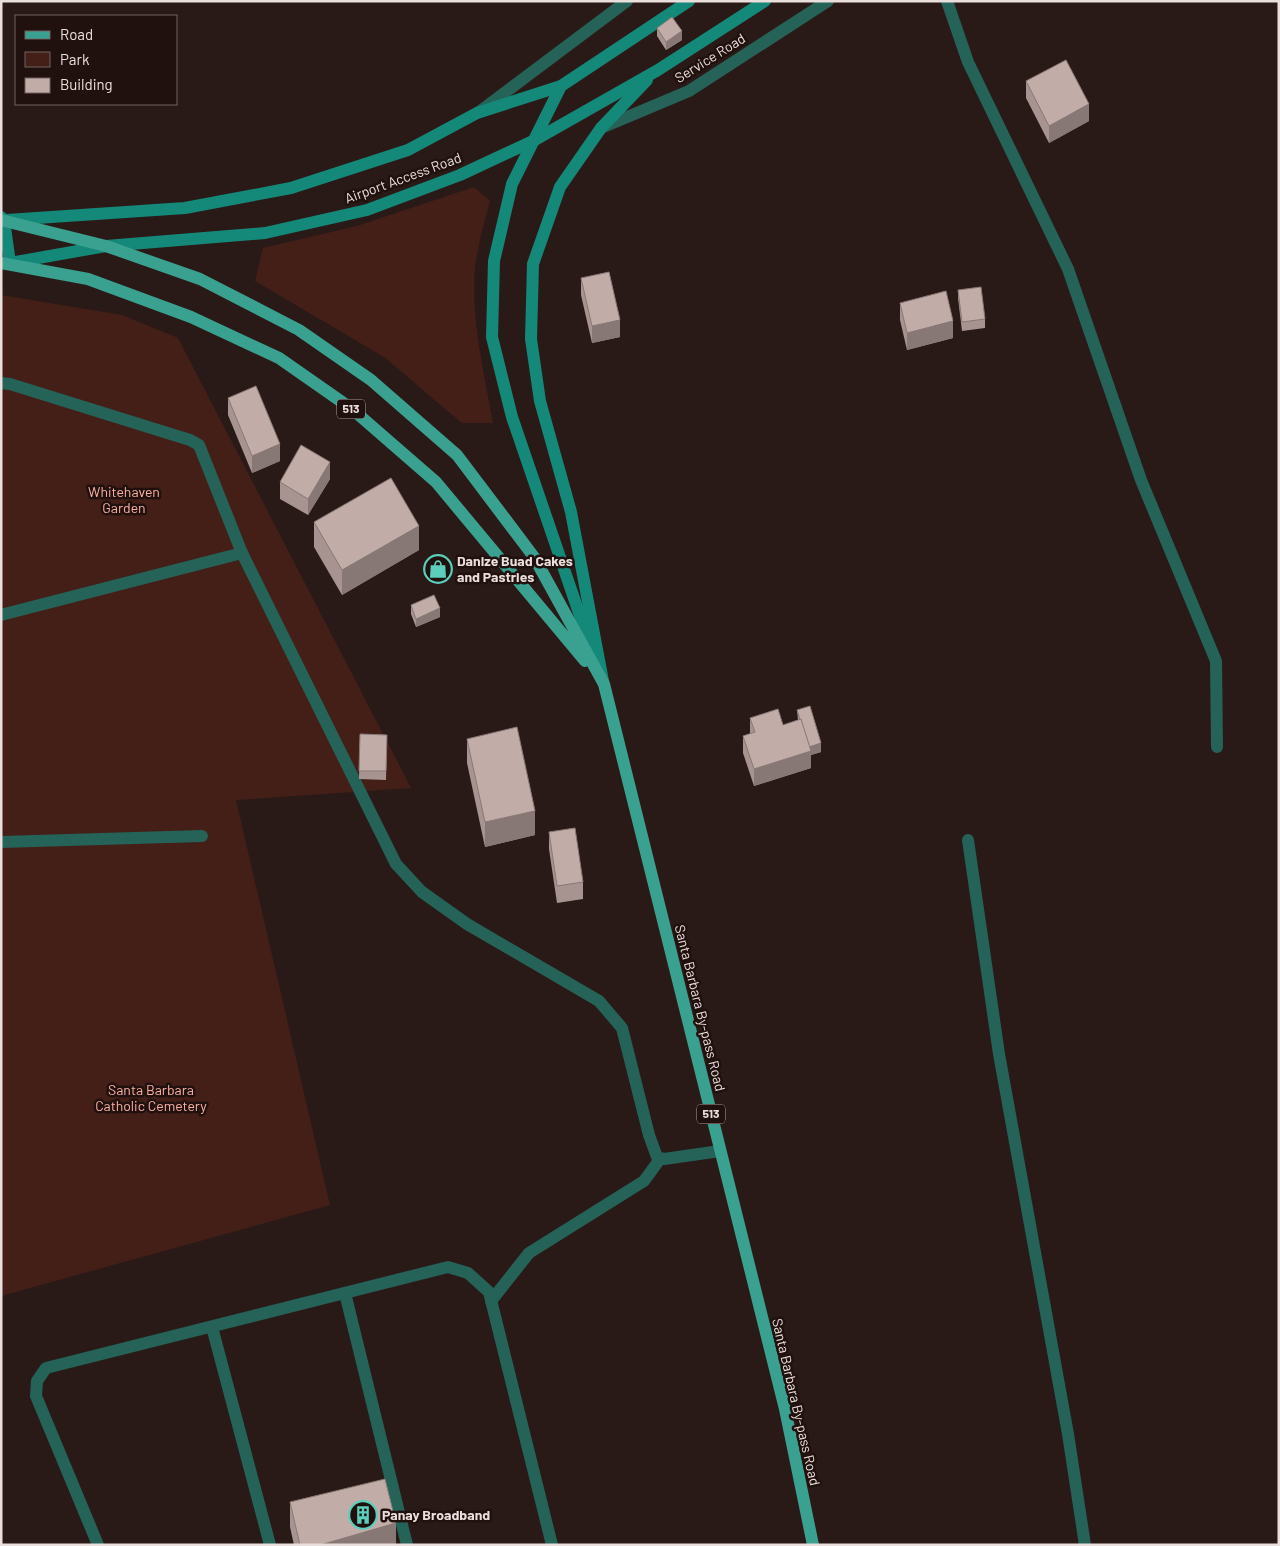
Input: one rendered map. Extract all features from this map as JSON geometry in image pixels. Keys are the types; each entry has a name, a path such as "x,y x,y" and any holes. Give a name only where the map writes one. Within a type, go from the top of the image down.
{"main road":[{"name":"Airport Access Road","path":"2,219 185,208 291,188 408,150 476,113 560,86 689,1"},
{"name":"Airport Access Road","path":"6,263 106,246 265,232 367,210 460,175 533,141 658,70 765,1"},
{"path":"604,684 571,512 540,401 531,339 533,264 560,187 602,128 658,70"},
{"path":"560,86 512,184 494,261 492,336 515,426 545,519 604,684"},
{"path":"2,219 6,263"},
{"name":"513","path":"2,219 106,246 200,279 299,330 371,380 457,455 534,557 604,684"},
{"name":"513","path":"6,263 88,278 191,317 279,358 352,409 436,482 604,684"},
{"name":"Santa Barbara By-pass Road","path":"604,684 785,1410 813,1545"}],"street":[{"path":"476,113 627,1"},
{"name":"Service Road","path":"602,128 689,91 828,1"},
{"path":"947,1 968,62 1068,269 1141,480 1216,661 1217,747"},
{"path":"1,384 10,384 199,444 242,553 396,864 422,892 467,924 599,1001 622,1028 649,1135 655,1154 660,1159"},
{"path":"1,615 242,553"},
{"path":"1,842 202,836"},
{"path":"968,840 999,1054 1068,1434 1085,1545"},
{"path":"491,1300 529,1253 644,1181 660,1159 720,1151"},
{"path":"98,1545 36,1396 37,1381 46,1368 448,1267 468,1272 489,1292 552,1545"},
{"path":"345,1293 407,1545"},
{"path":"212,1327 270,1545"}],"green space":[{"path":"474,187 490,201 481,235 474,292 478,341 493,423 462,423 384,357 255,281 263,248 357,226"},
{"name":"Santa Barbara Catholic Cemetery","path":"1,295 122,315 178,338 411,788 236,800 330,1205 1,1296"}],"building":[{"path":"672,17 682,31 666,42 657,28"},
{"path":"1066,60 1089,104 1049,126 1026,81"},
{"path":"609,272 620,320 592,326 581,278"},
{"path":"981,287 985,319 962,322 958,290"},
{"path":"946,291 953,321 907,333 900,303"},
{"path":"256,386 280,444 252,456 228,398"},
{"path":"301,445 330,462 308,499 280,482"},
{"path":"391,478 419,526 342,570 314,522"},
{"path":"434,595 440,608 416,619 411,605"},
{"path":"810,706 821,743 809,747 797,710"},
{"path":"778,709 783,725 801,719 811,751 754,769 743,736 755,732 750,718"},
{"path":"517,727 535,811 485,822 467,739"},
{"path":"360,734 387,735 386,771 359,771"},
{"path":"575,828 583,882 557,886 549,832"},
{"path":"385,1479 396,1523 320,1545 300,1545 290,1502"}],"place":[{"name":"Danize Buad Cakes and Pastries","path":"438,569"},
{"name":"Panay Broadband","path":"363,1515"}],"park label":[{"name":"Whitehaven Garden","path":"124,500"}]}
